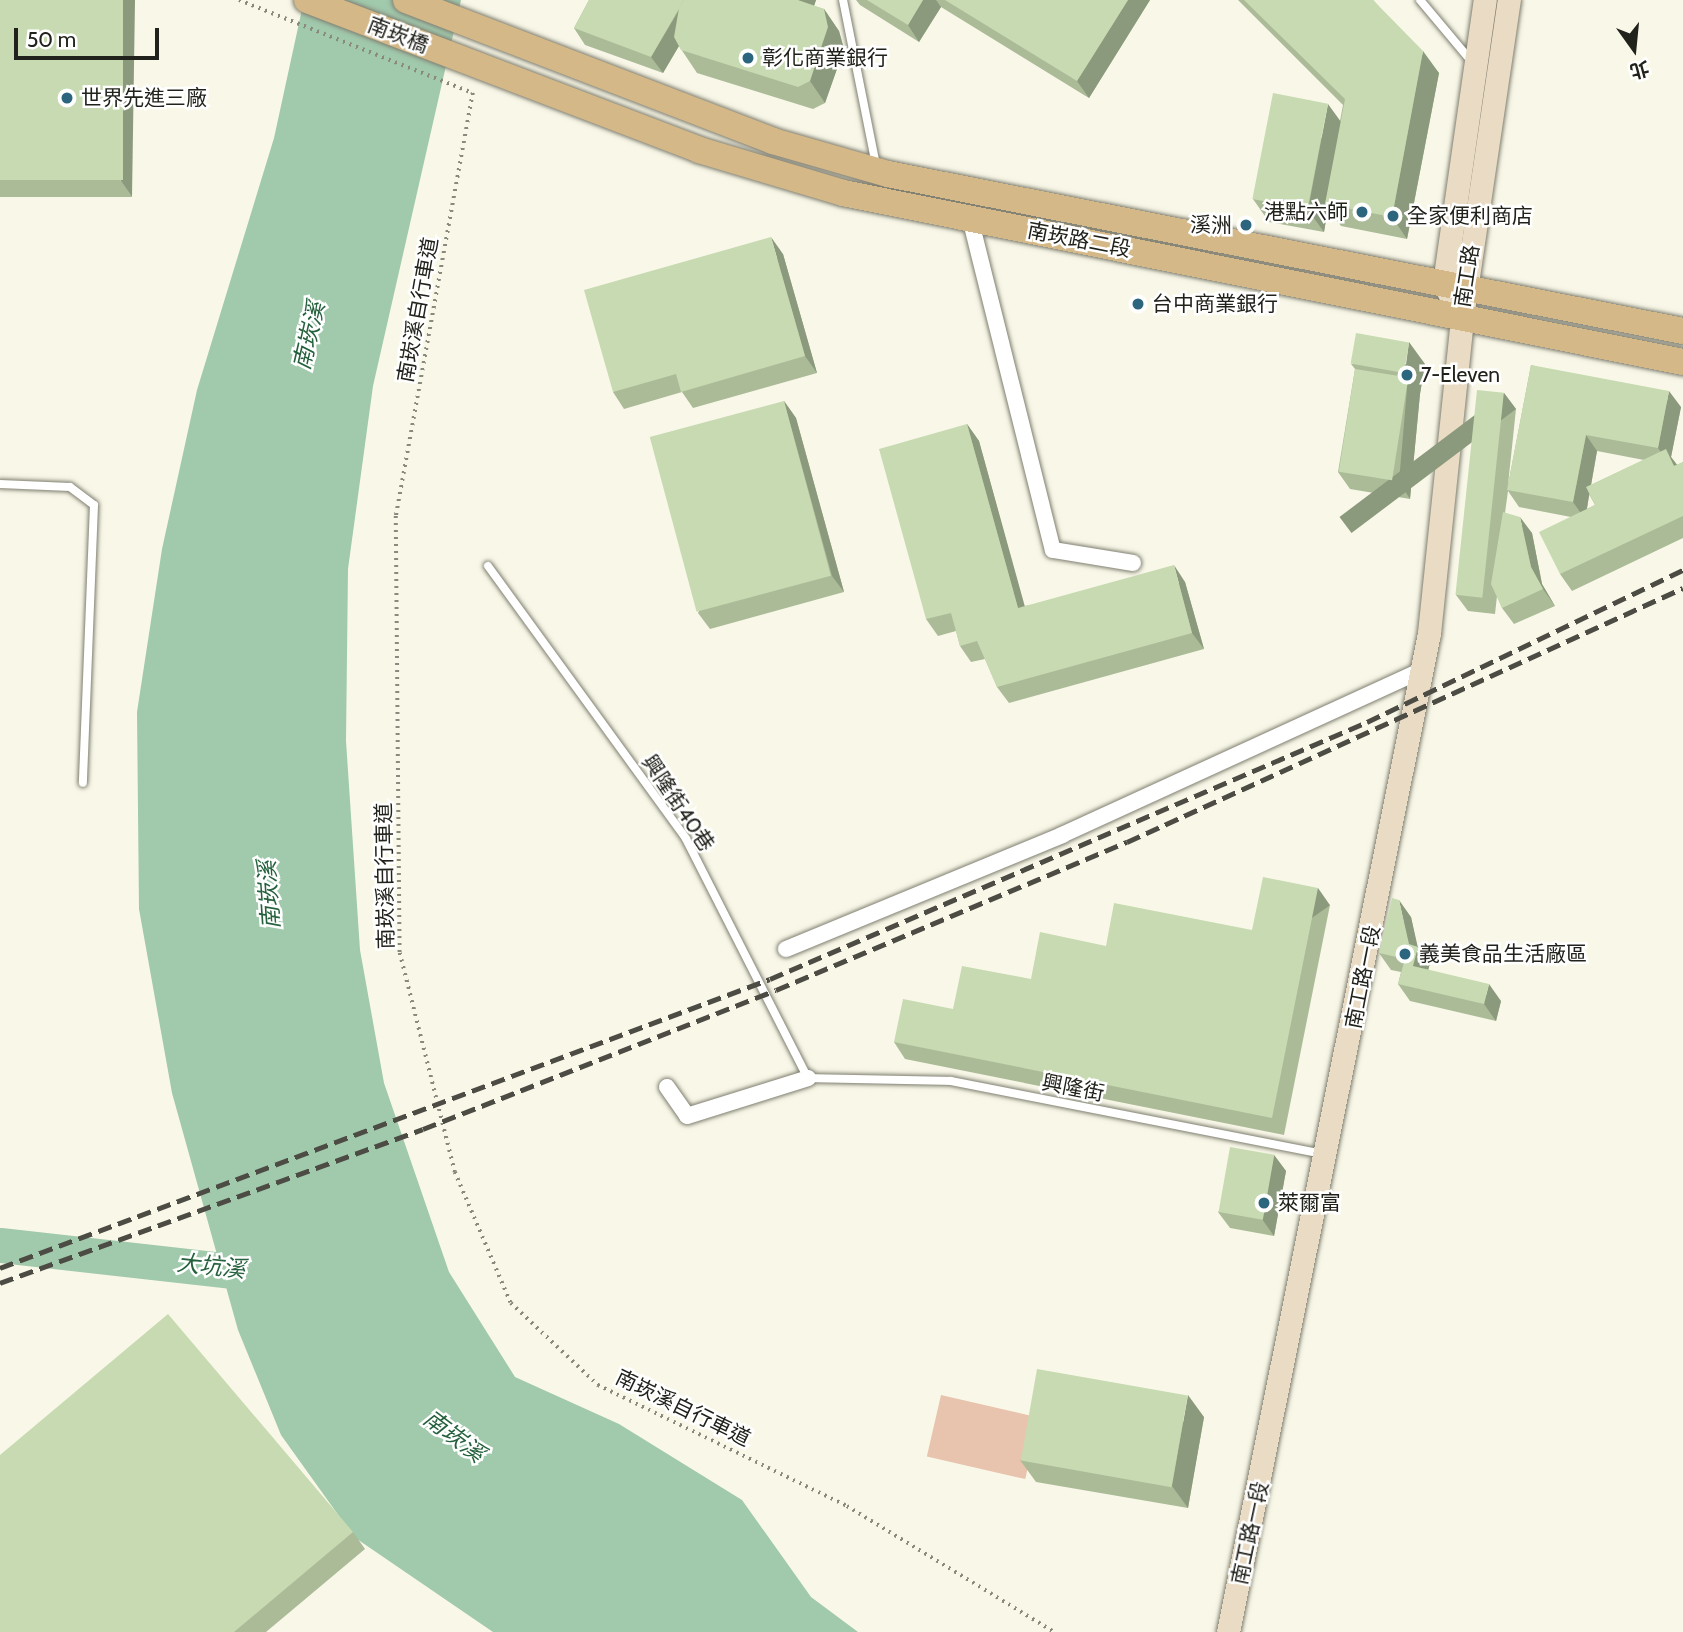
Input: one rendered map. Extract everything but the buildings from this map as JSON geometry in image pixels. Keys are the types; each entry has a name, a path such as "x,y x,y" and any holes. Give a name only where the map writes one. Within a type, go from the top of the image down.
{"main road":[{"name":"南崁橋","path":"307,0 489,69"},
{"name":"南崁橋","path":"406,0 495,36"},
{"name":"南崁路二段","path":"495,36 773,141 877,171 1683,331"},
{"name":"南崁路二段","path":"489,69 699,150 843,192 1683,362"}],"street":[{"name":"南工路","path":"1462,317 1455,286 1473,63 1485,0"},
{"name":"南工路","path":"1455,286 1509,0"},
{"path":"970,218 1053,550 1133,563"},
{"name":"南工路一段","path":"1228,1632 1329,1156 1422,670 1462,317"},
{"path":"786,949 1062,835 1422,670"},
{"path":"667,1087 687,1116 808,1078"}],"lane":[{"path":"843,0 877,171"},
{"path":"1420,0 1473,63 1497,72"},
{"path":"0,484 70,487 94,505 83,783"},
{"name":"興隆街40巷","path":"488,566 686,839 808,1078"},
{"name":"興隆街","path":"808,1078 951,1082 1329,1156"}],"path":[{"name":"南崁溪自行車道","path":"239,1 473,93 396,516 400,953 455,1172 511,1303 598,1385 847,1506 1054,1632"}],"shaded area":[{"path":"941,1395 1039,1418 1025,1479 927,1456"}],"water":[{"name":"南崁溪","path":"304,0 461,0 373,386 348,569 346,741 360,950 384,1083 449,1272 515,1377 619,1424 742,1500 811,1597 858,1632 493,1632 354,1537 281,1435 238,1330 172,1093 139,909 137,712 162,549 197,390 274,138"}],"waterway":[{"name":"大坑溪","path":"0,1245 267,1275"}],"railway":[{"path":"0,1268 770,979 1367,722 1683,570"},
{"path":"0,1283 423,1129 776,990 1127,842 1683,588"}],"place":[{"name":"彰化商業銀行","path":"748,58"},
{"name":"世界先進三廠","path":"67,98"},
{"name":"港點六師","path":"1362,212"},
{"name":"全家便利商店","path":"1393,216"},
{"name":"溪洲","path":"1246,225"},
{"name":"台中商業銀行","path":"1138,304"},
{"name":"7-Eleven","path":"1407,375"},
{"name":"義美食品生活廠區","path":"1405,954"},
{"name":"萊爾富","path":"1264,1203"}]}
